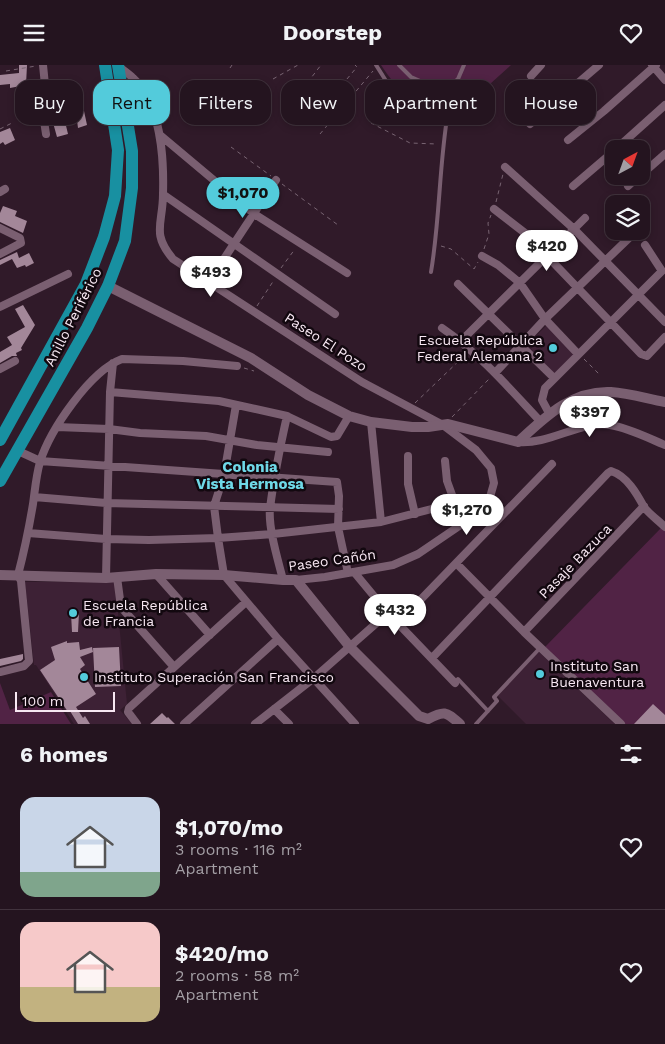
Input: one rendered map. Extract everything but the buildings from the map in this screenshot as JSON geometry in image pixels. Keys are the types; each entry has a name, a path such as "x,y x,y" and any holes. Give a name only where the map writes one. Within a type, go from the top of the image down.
{"highway":[{"name":"Anillo Periférico","path":"0,481 108,286 125,241 132,188 132,151 113,65"},
{"name":"Anillo Periférico","path":"0,440 86,284 104,237 115,196 118,150 113,65"},
{"path":"25,395 35,393 40,396 42,405"}],"street":[{"path":"43,65 45,85 42,108 46,134"},
{"name":"Paseo El Pozo","path":"113,65 134,79 144,92 160,135 164,195 159,221 160,237 164,248 173,259 362,382 445,424 518,442"},
{"path":"531,76 540,65"},
{"path":"582,80 600,65"},
{"path":"568,140 654,66 665,80"},
{"path":"626,140 665,105"},
{"path":"160,135 253,213 347,273"},
{"path":"650,167 665,154"},
{"path":"573,185 605,158"},
{"path":"505,167 574,229 665,322"},
{"path":"208,283 276,180"},
{"path":"164,195 336,314"},
{"path":"494,209 526,233 644,356 647,356 665,337"},
{"path":"461,341 585,218"},
{"path":"0,228 20,238 21,243 0,254"},
{"path":"495,373 545,319 627,240"},
{"path":"549,413 542,400 542,393 554,378 662,271 645,245"},
{"path":"482,256 498,265 520,283 545,319 578,354"},
{"path":"0,307 68,274"},
{"path":"458,284 489,312 554,378"},
{"path":"108,286 251,358 308,395 349,416 371,422 412,427 445,424"},
{"path":"442,328 461,341 495,373 540,421"},
{"path":"0,672 24,666 29,661 21,581 18,575 28,533 40,461 57,427 73,402 99,372 122,359 237,366"},
{"path":"0,369 15,361"},
{"path":"106,578 106,503 112,363"},
{"path":"110,392 219,401 287,417 331,437 337,436 349,416"},
{"path":"518,442 549,413 566,402 582,396 601,392 614,392 665,402"},
{"path":"236,405 224,475 214,506 224,575 278,639 355,724"},
{"path":"282,580 272,534 270,507 287,417"},
{"path":"371,422 381,522"},
{"name":"Paseo Cañón","path":"0,575 106,578 156,574 224,575 296,580 393,565 418,554 468,520 490,497 494,483 491,468 476,450 445,424"},
{"path":"518,442 528,443 584,427 609,424 665,445"},
{"path":"57,427 206,436 328,452"},
{"path":"16,450 40,461 337,482 338,527 351,572 455,683"},
{"path":"408,456 408,484 415,514"},
{"path":"445,461 448,481 455,503 468,520"},
{"path":"398,623 552,464"},
{"path":"432,659 611,471 620,476 636,493 644,506 665,527"},
{"path":"34,497 106,503 339,509"},
{"path":"28,533 106,539 218,538 381,522 455,503"},
{"name":"Pasaje Bazuca","path":"524,632 644,506"},
{"path":"456,563 524,632 621,724"},
{"path":"156,574 210,635"},
{"path":"117,577 121,607 174,667"},
{"path":"296,580 350,647 419,716 428,719 441,712 449,715 460,724"},
{"path":"137,724 128,713 129,708 246,602"},
{"path":"255,724 314,678 388,613"},
{"path":"184,724 278,639"},
{"path":"274,709 289,724"},
{"path":"430,724 441,712"}],"lane":[{"path":"399,65 411,77 434,87 448,87 458,79 464,65"},
{"path":"376,66 385,80"},
{"path":"431,272 435,244 442,144 446,125"},
{"path":"476,724 497,701 494,697 541,648"},
{"path":"455,683 458,679 488,711"}],"path":[{"path":"6,71 39,65"},
{"path":"273,79 298,65"},
{"path":"309,80 321,65"},
{"path":"346,80 357,67 355,65"},
{"path":"320,134 376,66"},
{"path":"0,129 12,123"},
{"path":"375,125 410,143 442,144"},
{"path":"231,147 338,225"},
{"path":"435,244 451,249 474,269 482,256 489,234 488,223 494,209 505,167"},
{"path":"411,407 470,350"},
{"path":"578,354 599,374"},
{"path":"445,424 495,373"}],"shaded area":[{"path":"381,65 511,65 494,80 392,80"},
{"name":"Escuela República Federal Alemana 2","path":"551,321 579,351 555,375 527,345"},
{"path":"661,528 665,531 665,724 625,724 545,647"},
{"path":"25,582 115,582 127,704 120,710 132,724 74,724 36,665 34,665"},
{"name":"Instituto San Buenaventura","path":"539,652 615,724 526,724 497,695"},
{"path":"0,683 10,710 51,692 71,724 0,724"}],"place":[{"name":"Escuela República Federal Alemana 2","path":"553,348"},
{"name":"Escuela República de Francia","path":"73,613"},
{"name":"Instituto San Buenaventura","path":"540,674"},
{"name":"Instituto Superación San Francisco","path":"84,677"}],"district":[{"name":"Colonia Vista Hermosa","path":"250,476"}]}
